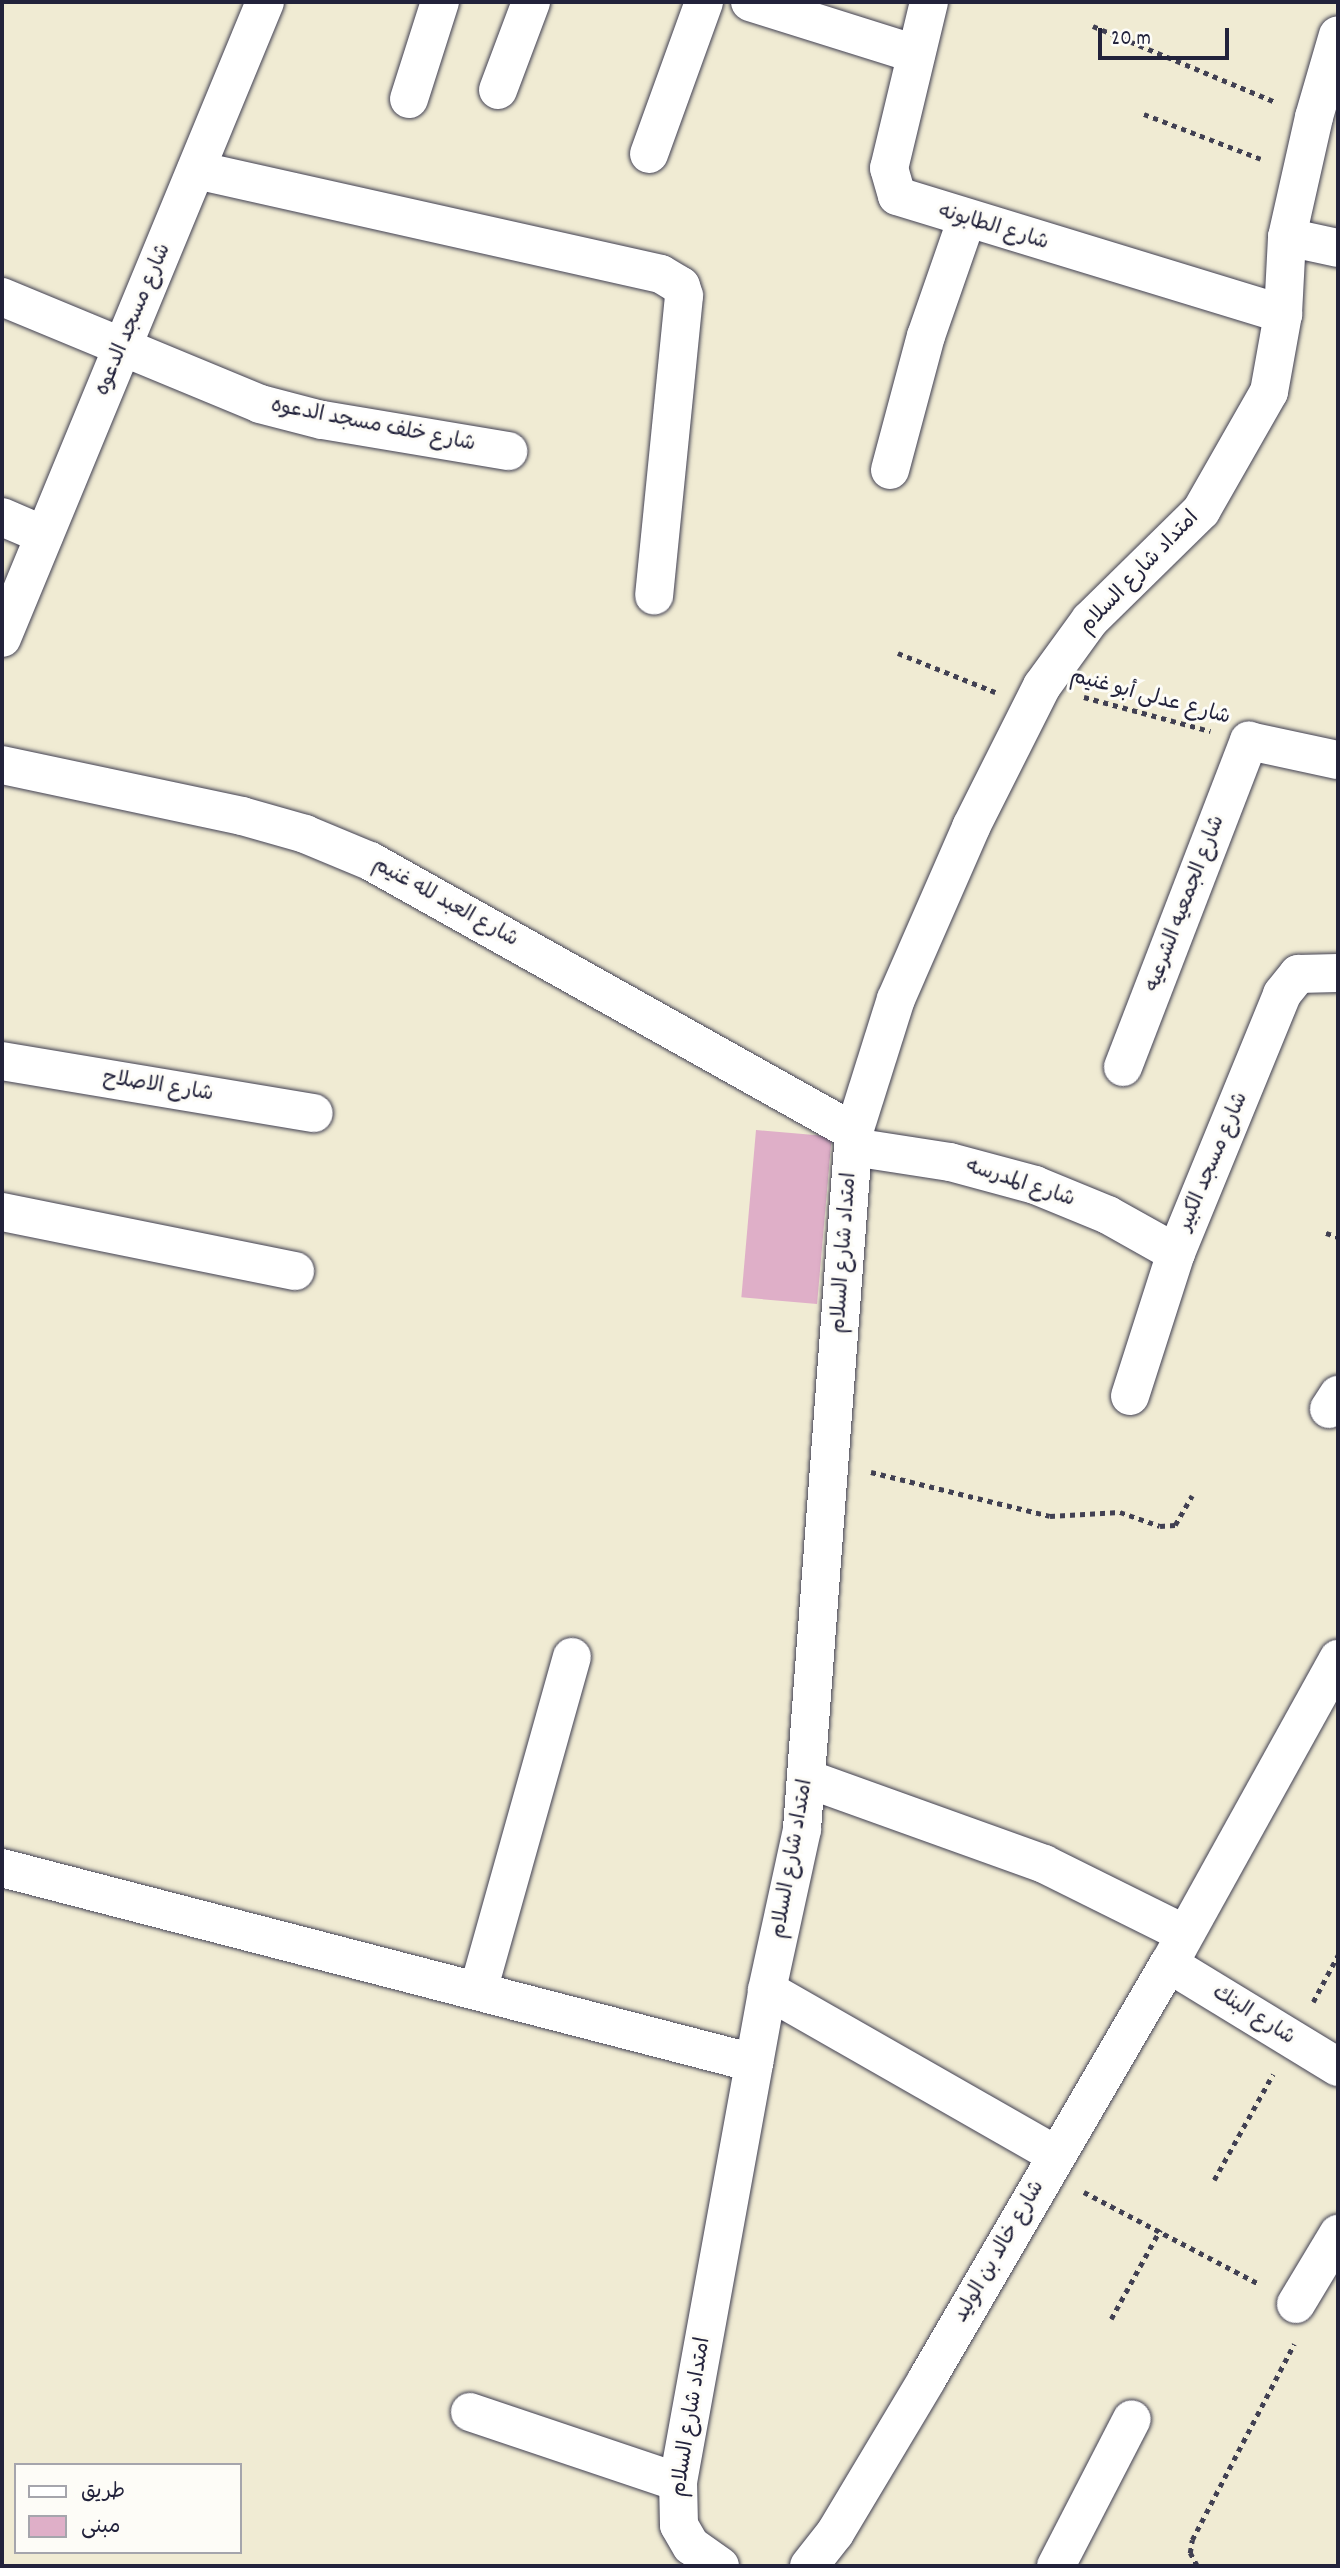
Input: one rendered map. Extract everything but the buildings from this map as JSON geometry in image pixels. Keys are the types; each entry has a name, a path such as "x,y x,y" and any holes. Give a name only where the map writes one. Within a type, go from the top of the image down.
{"street":[{"name":"شارع مسجد الدعوه","path":"2,638 265,2"},
{"path":"409,99 440,2"},
{"path":"498,90 531,2"},
{"path":"649,154 704,2"},
{"path":"750,2 916,54"},
{"name":"شارع الطابونه","path":"929,2 889,168 892,188 907,202 1283,314"},
{"name":"امتداد شارع السلام","path":"720,2566 691,2546 679,2525 678,2482 767,1990 794,1875 808,1779 853,1139 896,999 971,827 1036,696 1090,620 1208,500 1269,392 1283,314 1287,237 1300,174 1324,99 1338,35"},
{"path":"196,170 661,274 681,286 684,296 654,595"},
{"path":"890,470 926,336 966,221"},
{"path":"1287,237 1338,248"},
{"name":"شارع خلف مسجد الدعوه","path":"2,297 122,350 260,404 322,420 508,451"},
{"path":"2,517 44,535"},
{"path":"1249,741 1338,760"},
{"name":"شارع الجمعيه الشرعيه","path":"1122,1067 1249,741"},
{"name":"شارع العبد لله غنيم","path":"2,765 242,816 305,834 370,861 853,1139"},
{"name":"شارع مسجد الكبير","path":"1129,1396 1176,1253 1288,982 1311,971 1338,973"},
{"name":"شارع الاصلاح","path":"2,1061 314,1113"},
{"name":"شارع المدرسه","path":"853,1139 1035,1185 1108,1215 1176,1253"},
{"path":"2,1212 295,1271"},
{"path":"478,1992 572,1657"},
{"name":"شارع خالد بن الوليد","path":"809,2566 876,2465 1177,1949 1338,1659"},
{"path":"808,1779 1044,1864 1177,1949"},
{"path":"2,1868 754,2063"},
{"name":"شارع البنك","path":"1177,1949 1338,2067"},
{"path":"767,1990 1051,2164"},
{"path":"1296,2304 1338,2234"},
{"path":"470,2412 678,2482"},
{"path":"1056,2566 1132,2419"}],"path":[{"path":"1093,26 1324,99"},
{"path":"1144,114 1300,174"},
{"name":"شارع عدلى أبو غنيم","path":"898,653 1036,696 1249,741"},
{"path":"1326,1233 1338,1237"},
{"path":"830,1461 1050,1516 1120,1512 1168,1527 1175,1525 1192,1496"},
{"path":"1051,2164 1160,2231 1310,2312 1192,2540 1191,2553 1197,2566"},
{"path":"1111,2319 1160,2231"}]}
